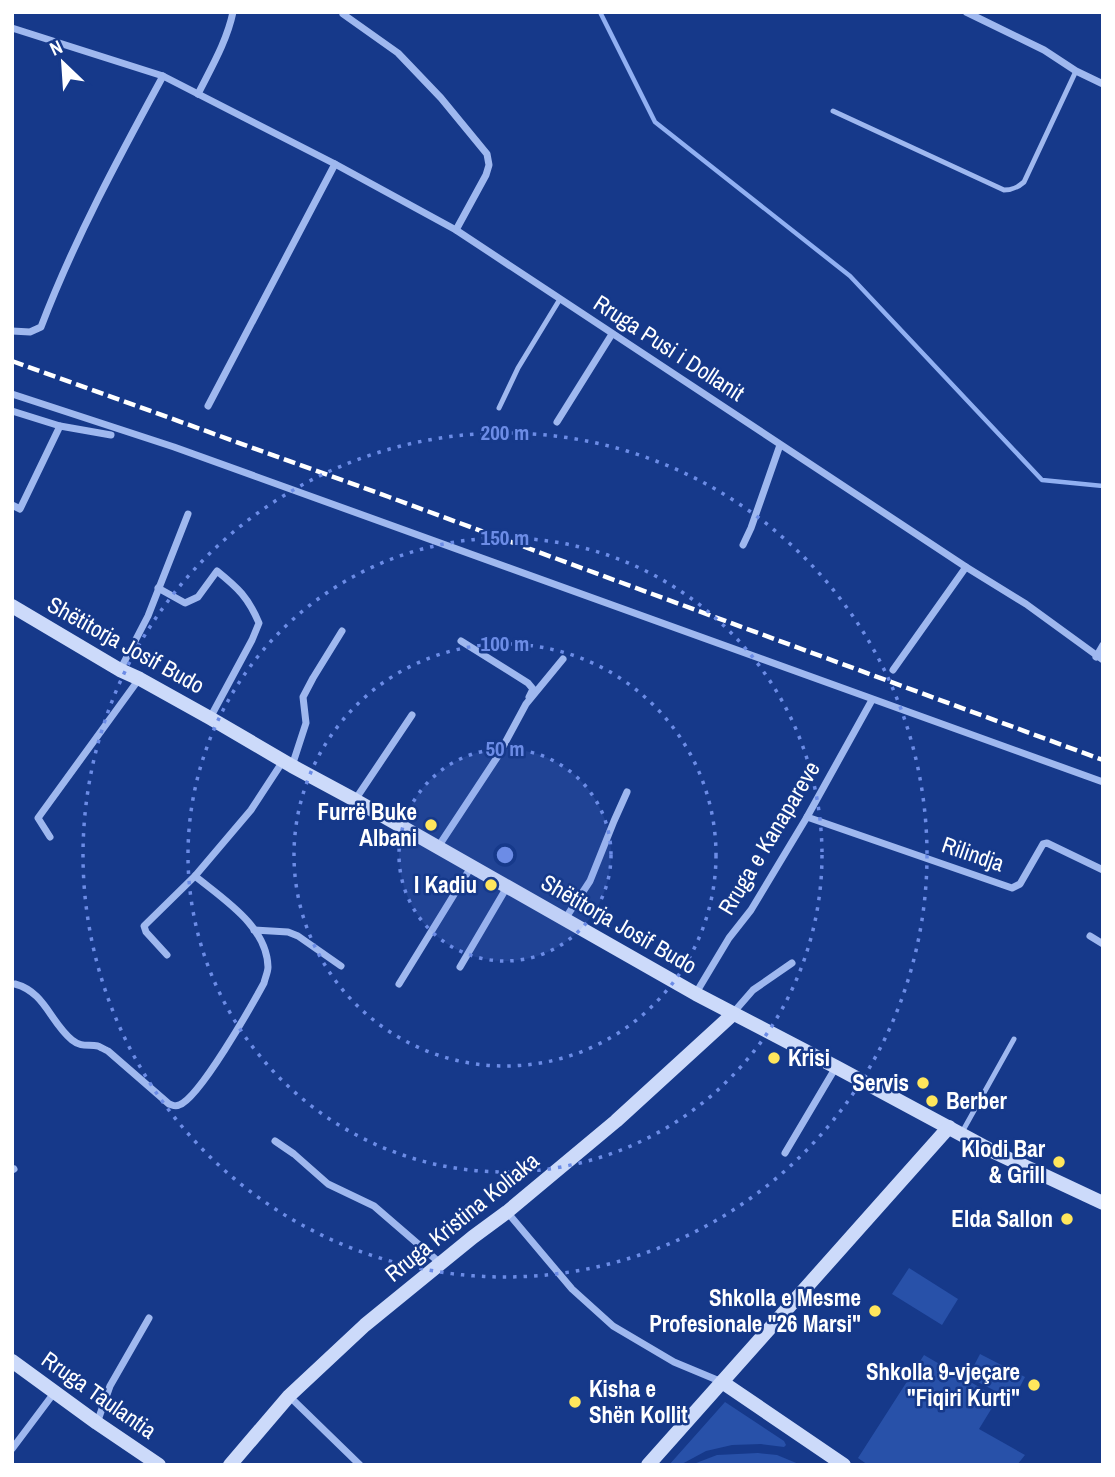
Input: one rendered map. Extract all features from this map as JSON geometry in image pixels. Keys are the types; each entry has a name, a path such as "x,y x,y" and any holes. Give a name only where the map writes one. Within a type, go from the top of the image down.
{"street":[{"path":"198,94 215,60 233,12"},
{"path":"966,12 1044,50 1103,85"},
{"path":"343,14 398,53 487,154 489,165 486,175 456,230"},
{"name":"Rruga Pusi i Dollanit","path":"12,28 163,76 335,164 456,230 1026,604 1100,659"},
{"path":"12,331 30,332 41,327 112,169 163,76"},
{"path":"208,406 335,164"},
{"path":"557,422 612,334"},
{"path":"12,394 187,451 1103,782"},
{"path":"12,411 60,426 111,435"},
{"path":"12,505 20,509 60,426"},
{"path":"743,545 780,445"},
{"path":"120,670 148,616 188,514"},
{"path":"893,670 966,567"},
{"path":"158,588 185,603 198,597 217,571 239,589 252,606 259,623 210,718"},
{"name":"Shëtitorja Josif Budo","path":"12,606 120,670 210,718 696,994 994,1152 1103,1203"},
{"path":"167,955 146,932 144,926 195,876 288,764 306,723 303,696 342,631"},
{"path":"438,847 498,756 533,689 528,683 461,641"},
{"path":"1100,659 1103,645"},
{"path":"526,704 563,659"},
{"path":"50,837 38,818 140,679"},
{"name":"Rruga e Kanapareve","path":"696,994 807,817 872,700"},
{"path":"355,800 412,715"},
{"path":"565,920 590,881 627,792"},
{"name":"Rilindja","path":"807,817 1012,888 1020,884 1043,844 1103,870"},
{"path":"399,984 472,866"},
{"path":"15,984 33,992 75,1043 87,1047 98,1046 108,1051 169,1104 181,1105 211,1070 264,983 268,969 265,954 246,919 195,876"},
{"path":"460,967 507,886"},
{"path":"254,930 288,932 298,936 341,966"},
{"path":"1090,936 1103,944"},
{"path":"733,1014 753,990 792,963"},
{"name":"Rruga Kristina Koliaka","path":"230,1465 289,1396 365,1325 616,1121 733,1014"},
{"path":"785,1153 836,1067"},
{"path":"648,1465 955,1130"},
{"path":"275,1141 328,1184 374,1206 440,1263"},
{"path":"507,1212 572,1290 613,1326 674,1362 722,1382 844,1465"},
{"path":"97,1423 110,1385 149,1318"},
{"name":"Rruga Taulantia","path":"12,1361 159,1465"},
{"path":"12,1449 54,1393"},
{"path":"289,1396 360,1465"}],"lane":[{"path":"833,111 1004,190 1010,190 1024,182 1076,71"},
{"path":"499,408 560,299"},
{"path":"955,1130 1014,1039"}],"shaded area":[{"path":"909,1268 958,1299 942,1325 892,1294"},
{"path":"980,1354 1025,1377 1013,1400 968,1377"},
{"path":"924,1355 998,1398 979,1429 1025,1455 1017,1465 868,1465 858,1458"},
{"path":"725,1402 784,1441 786,1445 732,1445 706,1451 680,1465 669,1465"},
{"path":"717,1455 777,1455 801,1465 691,1465"}],"waterway":[{"path":"600,12 655,122 850,276 1042,480 1103,486"}],"railway":[{"path":"12,361 1103,760"}],"place":[{"name":"Furrë Buke Albani","path":"431,825"},
{"name":"I Kadiu","path":"491,885"},
{"name":"Krisi","path":"774,1058"},
{"name":"Servis","path":"923,1083"},
{"name":"Berber","path":"932,1101"},
{"name":"Klodi Bar & Grill","path":"1059,1162"},
{"name":"Elda Sallon","path":"1067,1219"},
{"name":"Shkolla e Mesme Profesionale \"26 Marsi\"","path":"875,1311"},
{"name":"Shkolla 9-vjeçare \"Fiqiri Kurti\"","path":"1034,1385"},
{"name":"Kisha e Shën Kollit","path":"575,1402"}]}
